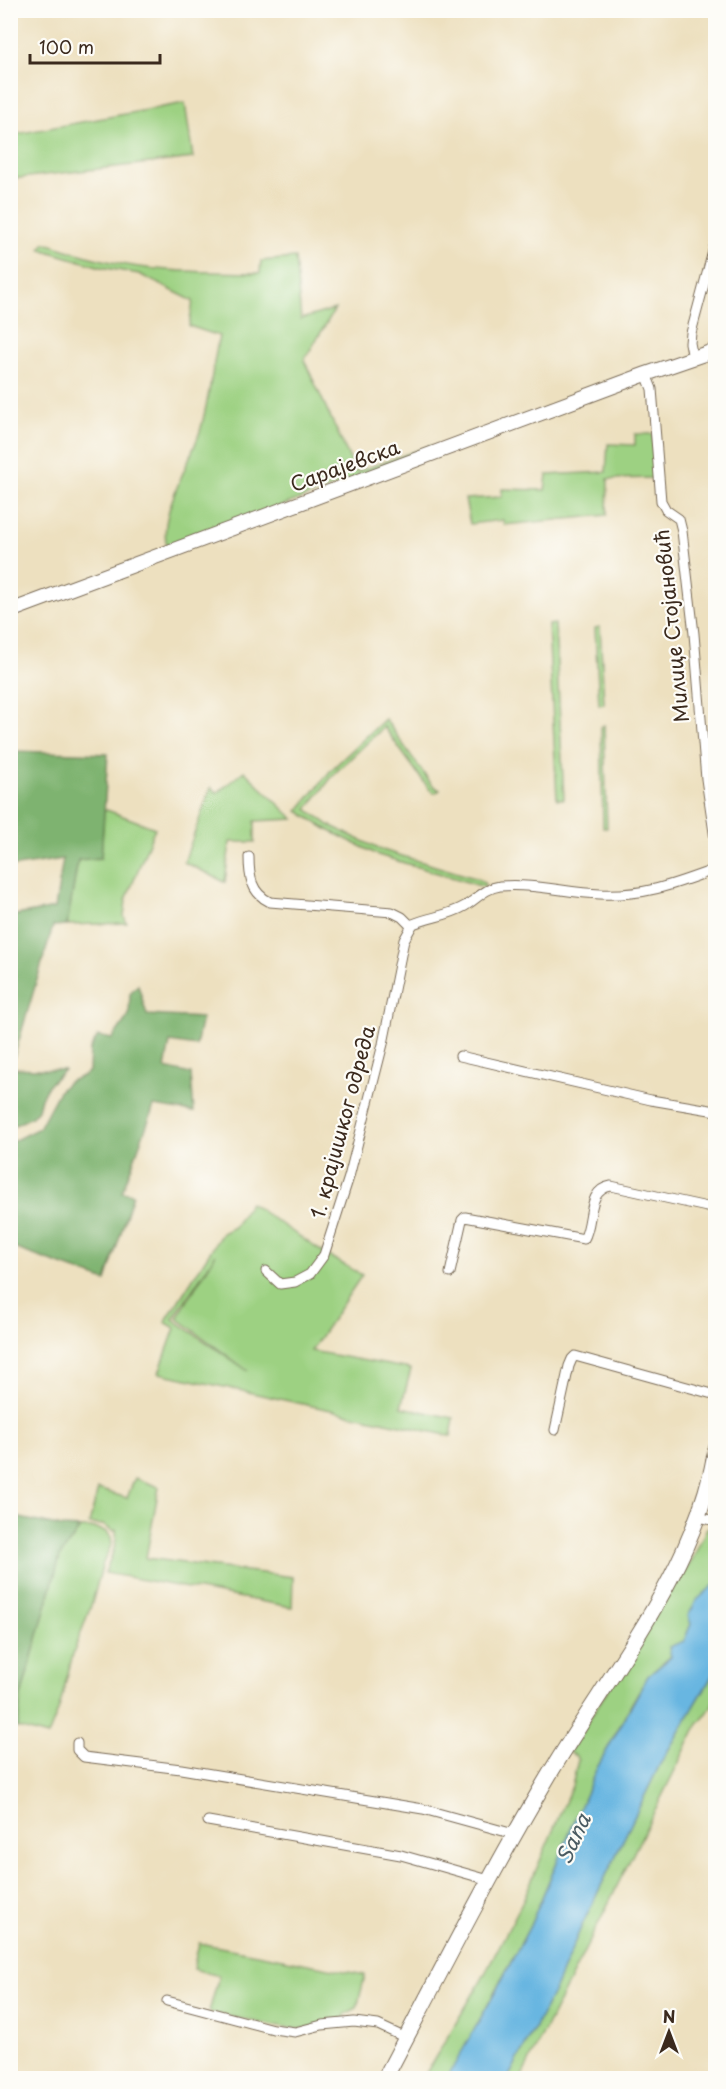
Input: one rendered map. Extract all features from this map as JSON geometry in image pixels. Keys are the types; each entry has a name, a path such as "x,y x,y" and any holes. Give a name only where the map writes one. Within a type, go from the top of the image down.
{"main road":[{"name":"Сарајевска","path":"10,611 716,350"},
{"path":"384,2079 514,1834 682,1556 699,1517 716,1449"}],"street":[{"path":"693,358 691,333 716,240"},
{"name":"Милице Стојановић","path":"646,374 652,389 661,501 666,510 679,519 682,531 694,634 706,779 716,846"},
{"path":"249,857 252,885 263,899 270,902 392,912 402,917 411,926 450,914 491,888 501,886 598,894 637,893 654,890 716,869"},
{"name":"1. крајишког одреда","path":"266,1271 280,1284 295,1282 310,1274 324,1255 349,1177 384,1044 401,951 411,926"},
{"path":"460,1056 651,1100 716,1111"},
{"path":"450,1273 462,1220 465,1217 584,1239 595,1197 599,1191 611,1186 716,1209"},
{"path":"555,1430 569,1366 575,1356 716,1395"},
{"path":"699,1517 711,1520 716,1518"},
{"path":"77,1743 77,1750 84,1757 181,1769 414,1808 514,1834"},
{"path":"208,1821 401,1855 489,1880"},
{"path":"167,2001 273,2029 295,2032 322,2025 354,2022 378,2025 406,2038"}],"green space":[{"path":"185,103 193,158 11,179 11,135"},
{"path":"45,243 122,264 182,271 260,273 261,261 295,258 301,319 335,309 304,360 356,472 430,446 433,450 168,548 165,535 167,521 177,488 201,428 219,336 189,326 193,301 139,274 101,267 40,249"},
{"path":"635,434 653,434 655,478 608,479 607,515 504,525 503,520 470,524 465,499 502,497 502,489 545,490 547,475 606,472 608,444 635,445"},
{"path":"555,624 564,799 557,799 548,625"},
{"path":"600,627 604,704 599,705 595,628"},
{"path":"385,719 432,785 440,790 435,793 429,789 384,727 335,773 307,809 329,825 379,849 478,879 485,884 484,887 378,855 328,830 298,811 331,770"},
{"path":"604,725 607,828 603,828 601,727"},
{"path":"11,751 108,754 101,858 78,860 67,925 53,926 11,1067 11,916 55,908 63,859 11,867"},
{"path":"244,771 294,819 255,821 255,842 230,842 225,882 184,862 211,787 217,793"},
{"path":"104,809 155,828 126,900 124,917 127,923 67,925 78,860 101,858"},
{"path":"138,985 147,1015 202,1018 196,1046 170,1042 165,1068 191,1074 194,1112 154,1106 122,1192 133,1194 106,1281 11,1247 11,1142 39,1128 59,1091 68,1082 89,1071 90,1049 98,1036 112,1039 129,1015 130,993"},
{"path":"11,1068 64,1070 49,1084 41,1098 38,1110 32,1117 11,1127"},
{"path":"250,1203 327,1255 362,1275 311,1351 411,1369 401,1407 454,1418 451,1436 159,1373 175,1328 165,1322 222,1233 234,1227","holes":["216,1254 177,1318 248,1371 173,1319"]},
{"path":"135,1478 159,1487 146,1558 293,1577 292,1607 105,1573 115,1546 116,1530 113,1531 103,1525 89,1524 98,1489 127,1498"},
{"path":"11,1516 62,1527 80,1528 60,1556 21,1696 18,1728 10,1726"},
{"path":"715,1523 715,1584 691,1624 684,1641 648,1676 633,1701 596,1770 530,1926 454,2068 447,2078 423,2078 481,1981 521,1905 572,1786 578,1760 569,1752 675,1582 690,1564 707,1528"},
{"path":"80,1528 95,1528 107,1532 112,1543 103,1563 92,1603 73,1654 59,1708 48,1736 18,1728 21,1696 60,1556"},
{"path":"715,1671 715,1694 712,1705 698,1724 521,2078 508,2078 553,1993 582,1925 660,1764"},
{"path":"199,1943 365,1975 357,2008 345,2014 344,2021 302,2029 284,2028 209,2012 219,1976 193,1969"}],"water":[{"name":"Sana","path":"715,1584 715,1671 660,1764 582,1925 553,1993 508,2078 447,2078 530,1926 596,1770 648,1676 671,1657 669,1647 684,1641 691,1624 688,1616 697,1600"}]}
